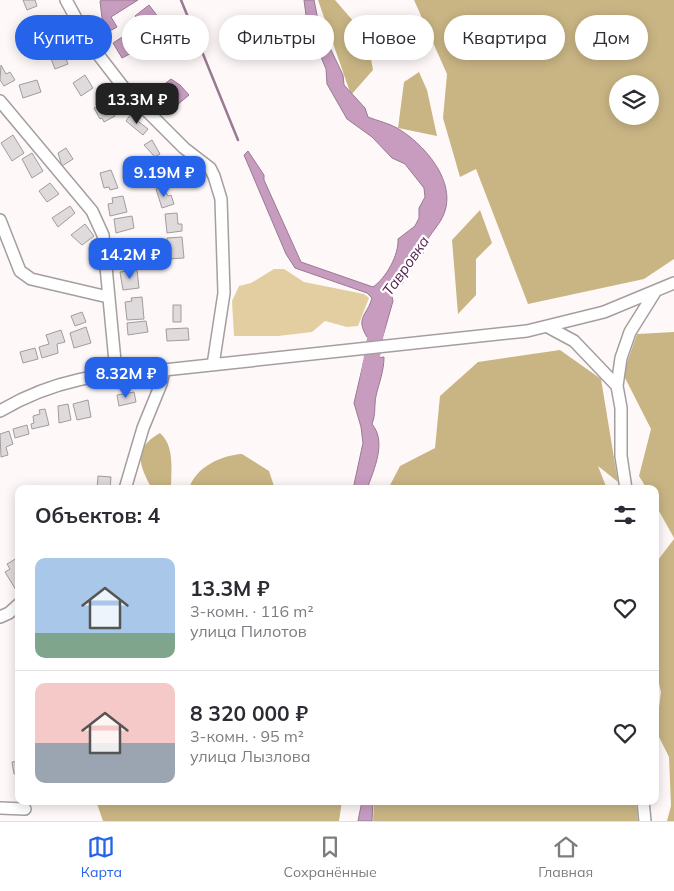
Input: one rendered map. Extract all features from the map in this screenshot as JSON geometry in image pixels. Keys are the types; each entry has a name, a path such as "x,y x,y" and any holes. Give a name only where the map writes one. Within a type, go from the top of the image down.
{"street":[{"path":"66,0 90,44 124,88 178,142 210,168 214,176 221,199 224,293 213,365"},
{"path":"0,101 92,211 103,235 116,372"},
{"path":"0,220 20,271 31,279 108,297"},
{"path":"0,410 45,388 116,372 213,365 548,327 604,312 674,283"},
{"path":"626,485 617,386 621,358 630,332 655,292"},
{"path":"548,327 574,341 617,386"},
{"path":"126,485 143,428 161,384 164,370"},
{"path":"0,617 9,614 15,608"},
{"path":"643,805 645,821"},
{"path":"0,808 25,809"}],"shaded area":[{"path":"318,0 335,0 348,15 344,15 344,60 371,60 373,70 351,95 334,46 334,15 323,15"},
{"path":"414,0 674,0 674,259 644,279 528,304 476,169 460,177 443,118 447,74 434,45 434,15 421,15"},
{"path":"419,72 427,90 437,136 398,128 404,82"},
{"path":"480,210 492,243 476,259 476,295 458,314 452,240"},
{"path":"274,269 284,269 304,282 364,294 369,298 358,326 347,327 325,321 312,332 278,336 234,336 232,301 239,286 251,283"},
{"path":"674,332 674,538 659,511 659,485 645,485 639,476 651,429 623,374 637,334"},
{"path":"560,350 601,379 618,482 598,466 605,485 390,485 400,466 435,448 440,396 478,362"},
{"path":"160,433 165,438 170,451 171,485 150,485 144,472 141,465 142,451 151,439"},
{"path":"242,454 269,471 274,485 190,485 197,474 210,464"},
{"path":"674,539 674,821 667,821 671,806 669,757 659,737 661,692 659,684 659,559"},
{"path":"97,805 341,805 339,821 103,821"},
{"path":"374,805 636,805 638,821 373,821"}],"water":[{"path":"138,0 112,16 102,15 100,1"},
{"path":"304,0 314,0 317,15 306,15"},
{"path":"149,5 157,15 136,15"},
{"path":"112,19 117,27 112,30"},
{"path":"122,37 122,58 113,43"},
{"path":"334,56 343,75 344,85 365,108 368,117 397,128 419,145 429,156 444,180 447,194 446,207 441,220 426,241 423,254 418,254 406,267 403,283 391,292 393,301 383,336 367,337 362,325 363,317 372,298 367,293 295,268 286,254 244,155 248,151 264,175 264,180 301,262 373,287 383,278 394,259 398,239 415,226 419,218 419,208 425,197 424,188 405,164 392,158 372,137 347,119 327,84 326,69 322,60 334,60"},
{"path":"171,79 189,95 176,106 168,106 157,98 157,90"},
{"path":"384,357 372,424 379,439 379,447 376,464 368,485 354,485 363,443 361,427 354,403 364,360"},
{"path":"361,805 373,805 372,821 358,821"}],"building":[{"path":"23,0 35,0 37,6 27,10"},
{"path":"52,60 66,60 68,64 55,69"},
{"path":"1,65 6,74 10,72 15,80 4,86 0,80"},
{"path":"85,75 93,88 81,96 73,83"},
{"path":"37,80 41,92 23,98 19,85"},
{"path":"107,102 115,116 104,122 102,118 100,119 94,108"},
{"path":"130,115 148,129 143,135 126,121"},
{"path":"13,135 24,153 12,161 1,143"},
{"path":"152,140 160,154 155,157 144,145"},
{"path":"66,148 73,159 62,166 58,153"},
{"path":"32,153 43,171 32,178 22,159"},
{"path":"168,163 172,176 163,179 159,166"},
{"path":"111,170 118,188 110,190 109,187 104,188 100,173"},
{"path":"50,183 59,194 47,202 39,191"},
{"path":"163,187 168,196 171,195 174,204 162,208 156,189"},
{"path":"123,196 127,212 110,216 108,204 113,203 112,198"},
{"path":"70,206 75,213 58,227 52,218"},
{"path":"177,213 178,224 182,224 182,231 167,233 165,214"},
{"path":"132,216 134,228 116,233 114,219"},
{"path":"85,224 94,236 82,245 71,235"},
{"path":"182,237 184,258 169,259 167,238"},
{"path":"130,240 135,267 123,270 118,242"},
{"path":"137,270 139,288 123,290 120,272"},
{"path":"142,297 144,319 127,320 125,302 132,301 131,298"},
{"path":"173,305 181,305 181,322 173,322"},
{"path":"82,312 86,322 75,326 71,316"},
{"path":"146,321 148,332 128,335 127,323"},
{"path":"86,327 91,343 74,348 70,333"},
{"path":"188,328 189,340 167,341 166,329"},
{"path":"61,330 65,342 57,344 58,353 42,358 39,347 49,344 46,335"},
{"path":"35,348 38,359 23,363 20,352"},
{"path":"134,392 136,402 119,406 117,395"},
{"path":"88,400 91,417 77,420 73,404"},
{"path":"68,404 71,420 59,423 58,406"},
{"path":"45,409 49,425 32,429 31,424 34,423 33,416 40,414 39,410"},
{"path":"27,425 29,434 15,438 13,429"},
{"path":"9,431 13,444 6,447 8,455 1,457 0,434"},
{"path":"98,476 111,477 110,485 97,485"},
{"path":"15,559 15,588 5,572 10,569 7,564"},
{"path":"12,762 15,762 15,774 14,774"}],"waterway":[{"path":"181,0 238,140"},
{"name":"Тавровка","path":"368,380 379,315"}]}
